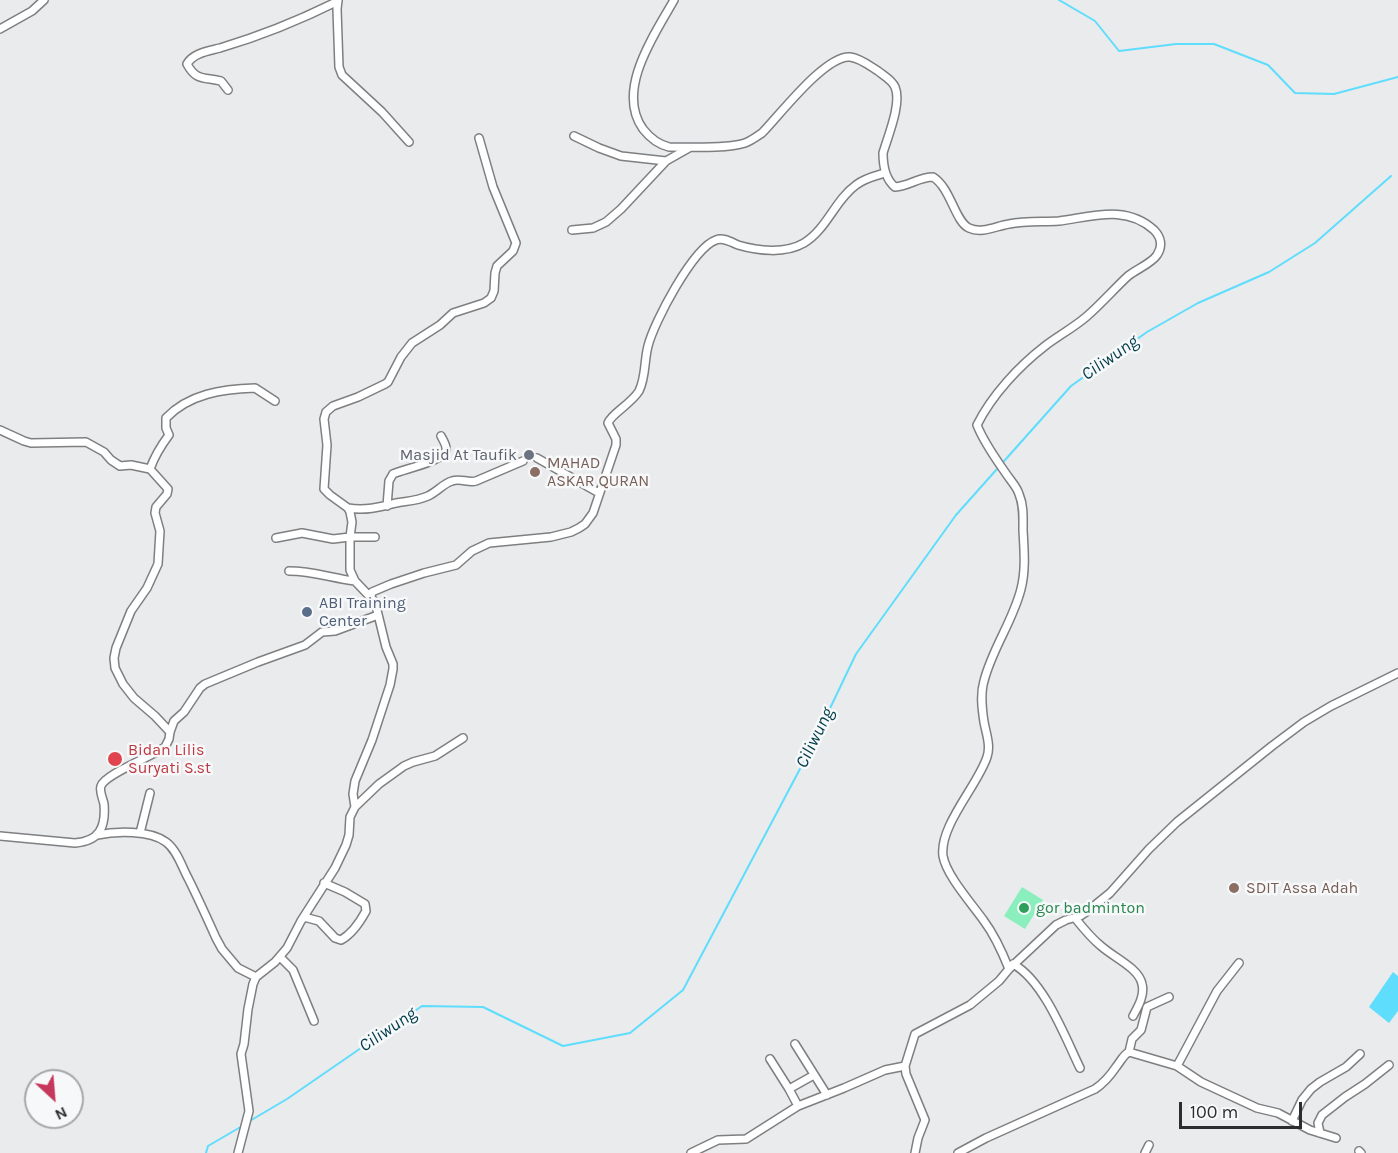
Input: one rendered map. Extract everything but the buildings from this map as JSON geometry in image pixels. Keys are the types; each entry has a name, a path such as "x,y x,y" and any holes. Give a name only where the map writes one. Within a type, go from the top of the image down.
{"street":[{"path":"0,29 32,11 44,0"},
{"path":"674,0 653,38 634,84 634,104 640,125 656,142 669,147 691,147 731,145 752,140 762,134 821,71 839,59 852,57 874,68 890,80 896,89 896,109 883,153 885,173 895,187 924,178 937,179 948,194 963,223 969,228 980,230 1018,223 1057,221 1108,213 1125,215 1142,222 1160,238 1160,248 1152,261 1136,269 1084,318 1027,361 1000,390 977,425 982,437 1019,494 1023,510 1022,582 1013,612 994,652 983,684 982,704 987,759 955,814 945,838 943,858 1011,966 1028,974 1041,992 1080,1068"},
{"path":"228,90 221,81 199,78 194,75 187,64 189,59 287,24 338,1"},
{"path":"338,1 339,67 342,75 382,112 409,142"},
{"path":"574,136 621,156 666,161"},
{"path":"355,807 353,794 357,774 372,740 390,685 393,664 376,606 371,596 355,581 352,575 350,537 352,516 348,508 324,489 327,445 324,419 326,412 333,406 385,384 412,343 440,325 453,313 484,303 491,298 497,266 516,247 515,239 493,187 479,138"},
{"path":"572,230 593,228 606,222 666,161 691,147"},
{"path":"371,596 372,592 391,584 456,565 472,551 489,543 551,537 579,528 592,513 616,445 616,439 608,421 629,404 638,392 643,378 647,347 654,328 684,274 702,250 719,239 745,247 768,250 782,250 801,245 816,234 854,186 863,180 885,173"},
{"path":"150,469 154,455 169,435 166,418 173,411 197,397 255,387 275,401"},
{"path":"0,430 31,443 86,442 104,452 120,466 130,465 150,469 168,489 167,494 156,507 155,513 160,531 158,564 149,584 131,611 114,658 115,668 123,684 134,698 170,732"},
{"path":"387,506 389,481 393,474 418,466 443,454 446,447 441,436"},
{"path":"537,458 599,493"},
{"path":"348,508 376,508 417,500 454,480 476,481 523,461"},
{"path":"276,538 302,533 328,538 375,537"},
{"path":"289,571 316,573 355,581"},
{"path":"97,835 103,821 102,784 163,748 169,739 174,722 205,684 305,645 322,632 335,631 378,615"},
{"path":"915,1153 925,1120 907,1080 905,1066 915,1034 970,1005 999,981 1011,966 1056,925 1089,910 1110,893 1149,849 1177,822 1304,722 1398,673"},
{"path":"238,1153 249,1111 241,1054 256,977 280,957 335,868 346,845 350,817 355,807 379,784 404,766 435,756 463,738"},
{"path":"140,833 150,793"},
{"path":"0,837 75,843 108,833 140,833 160,839 170,846 182,866 219,944 238,968 256,977"},
{"path":"304,917 319,921 335,938 341,940 349,935 363,917 366,911 365,904 324,883"},
{"path":"1075,918 1101,946 1138,975 1143,990 1134,1016"},
{"path":"280,957 293,969 314,1021"},
{"path":"1177,1066 1217,991 1239,963"},
{"path":"1129,1052 1132,1039 1141,1030 1147,1007 1169,997"},
{"path":"795,1044 827,1095"},
{"path":"958,1153 1095,1089 1110,1077 1125,1053 1129,1052 1177,1066 1208,1085 1257,1108 1278,1113 1310,1130 1336,1138"},
{"path":"1292,1121 1302,1100 1311,1089 1346,1067 1360,1054"},
{"path":"770,1059 798,1106"},
{"path":"1320,1134 1318,1123 1322,1115 1389,1065"},
{"path":"691,1153 718,1140 746,1139 798,1106 885,1070 905,1066"},
{"path":"789,1089 814,1075"},
{"path":"1145,1153 1149,1145"}],"green space":[{"name":"gor badminton","path":"1022,887 1043,900 1025,929 1004,916"}],"water":[{"path":"1393,972 1398,976 1398,1011 1389,1023 1369,1007"}],"waterway":[{"path":"1059,0 1095,21 1119,51 1176,44 1214,44 1268,65 1295,93 1334,94 1398,77"},
{"name":"Ciliwung","path":"248,1122 287,1099 422,1006 483,1007 563,1046 630,1033 683,990 810,750 856,654 956,515 1071,386 1147,332 1198,303 1269,272 1315,243 1391,176"},
{"name":"Ciliwung","path":"206,1153 208,1146 244,1125"}],"place":[{"name":"Masjid At Taufik","path":"529,455"},
{"name":"MAHAD ASKAR QURAN","path":"535,472"},
{"name":"ABI Training Center","path":"307,612"},
{"name":"Bidan Lilis Suryati S.st","path":"115,759"},
{"name":"SDIT Assa Adah","path":"1234,888"},
{"name":"gor badminton","path":"1024,908"}]}
